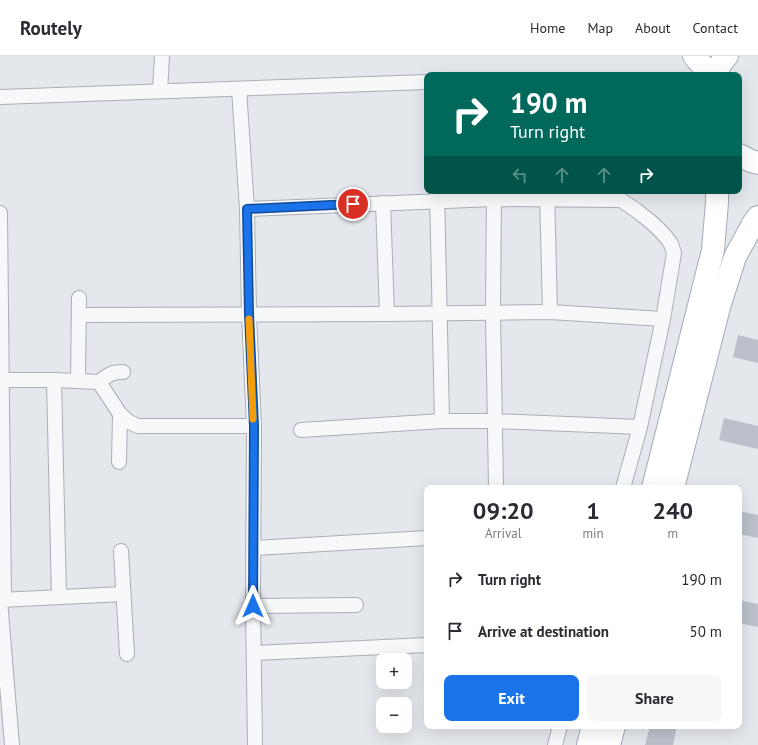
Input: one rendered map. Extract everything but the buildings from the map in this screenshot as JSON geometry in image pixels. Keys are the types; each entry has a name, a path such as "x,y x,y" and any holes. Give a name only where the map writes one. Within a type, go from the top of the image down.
{"main road":[{"path":"694,56 707,72"},
{"path":"717,72 721,63 728,56"},
{"path":"742,156 758,163"},
{"path":"654,485 713,250 717,194"},
{"path":"674,485 719,307 735,257 758,217"},
{"path":"588,745 592,729"},
{"path":"609,745 613,729"}],"street":[{"path":"160,92 162,56"},
{"path":"0,97 424,82"},
{"path":"239,88 247,209 249,314 254,426 253,606 255,745"},
{"path":"247,209 383,203 437,196 494,195 547,195 621,200 635,209 664,236 671,245 674,253 663,319 640,427 624,485"},
{"path":"494,195 493,312 496,485"},
{"path":"547,195 550,312"},
{"path":"437,196 442,421"},
{"path":"383,203 387,314"},
{"path":"0,213 2,599 12,745"},
{"path":"78,381 79,298"},
{"path":"78,315 550,312 663,319"},
{"path":"2,380 99,382 108,375 116,372 123,372"},
{"path":"54,380 60,597"},
{"path":"99,382 120,414 128,422 138,426 254,426"},
{"path":"120,414 120,462"},
{"path":"301,430 442,421 494,421 640,427"},
{"path":"254,548 424,538"},
{"path":"121,551 127,654"},
{"path":"2,599 123,594"},
{"path":"253,606 356,605"},
{"path":"254,653 424,644"},
{"path":"555,745 559,729"}],"slow traffic":[{"path":"249,319 253,419"}],"route":[{"path":"253,606 254,426 249,314 247,209 353,204"}]}
